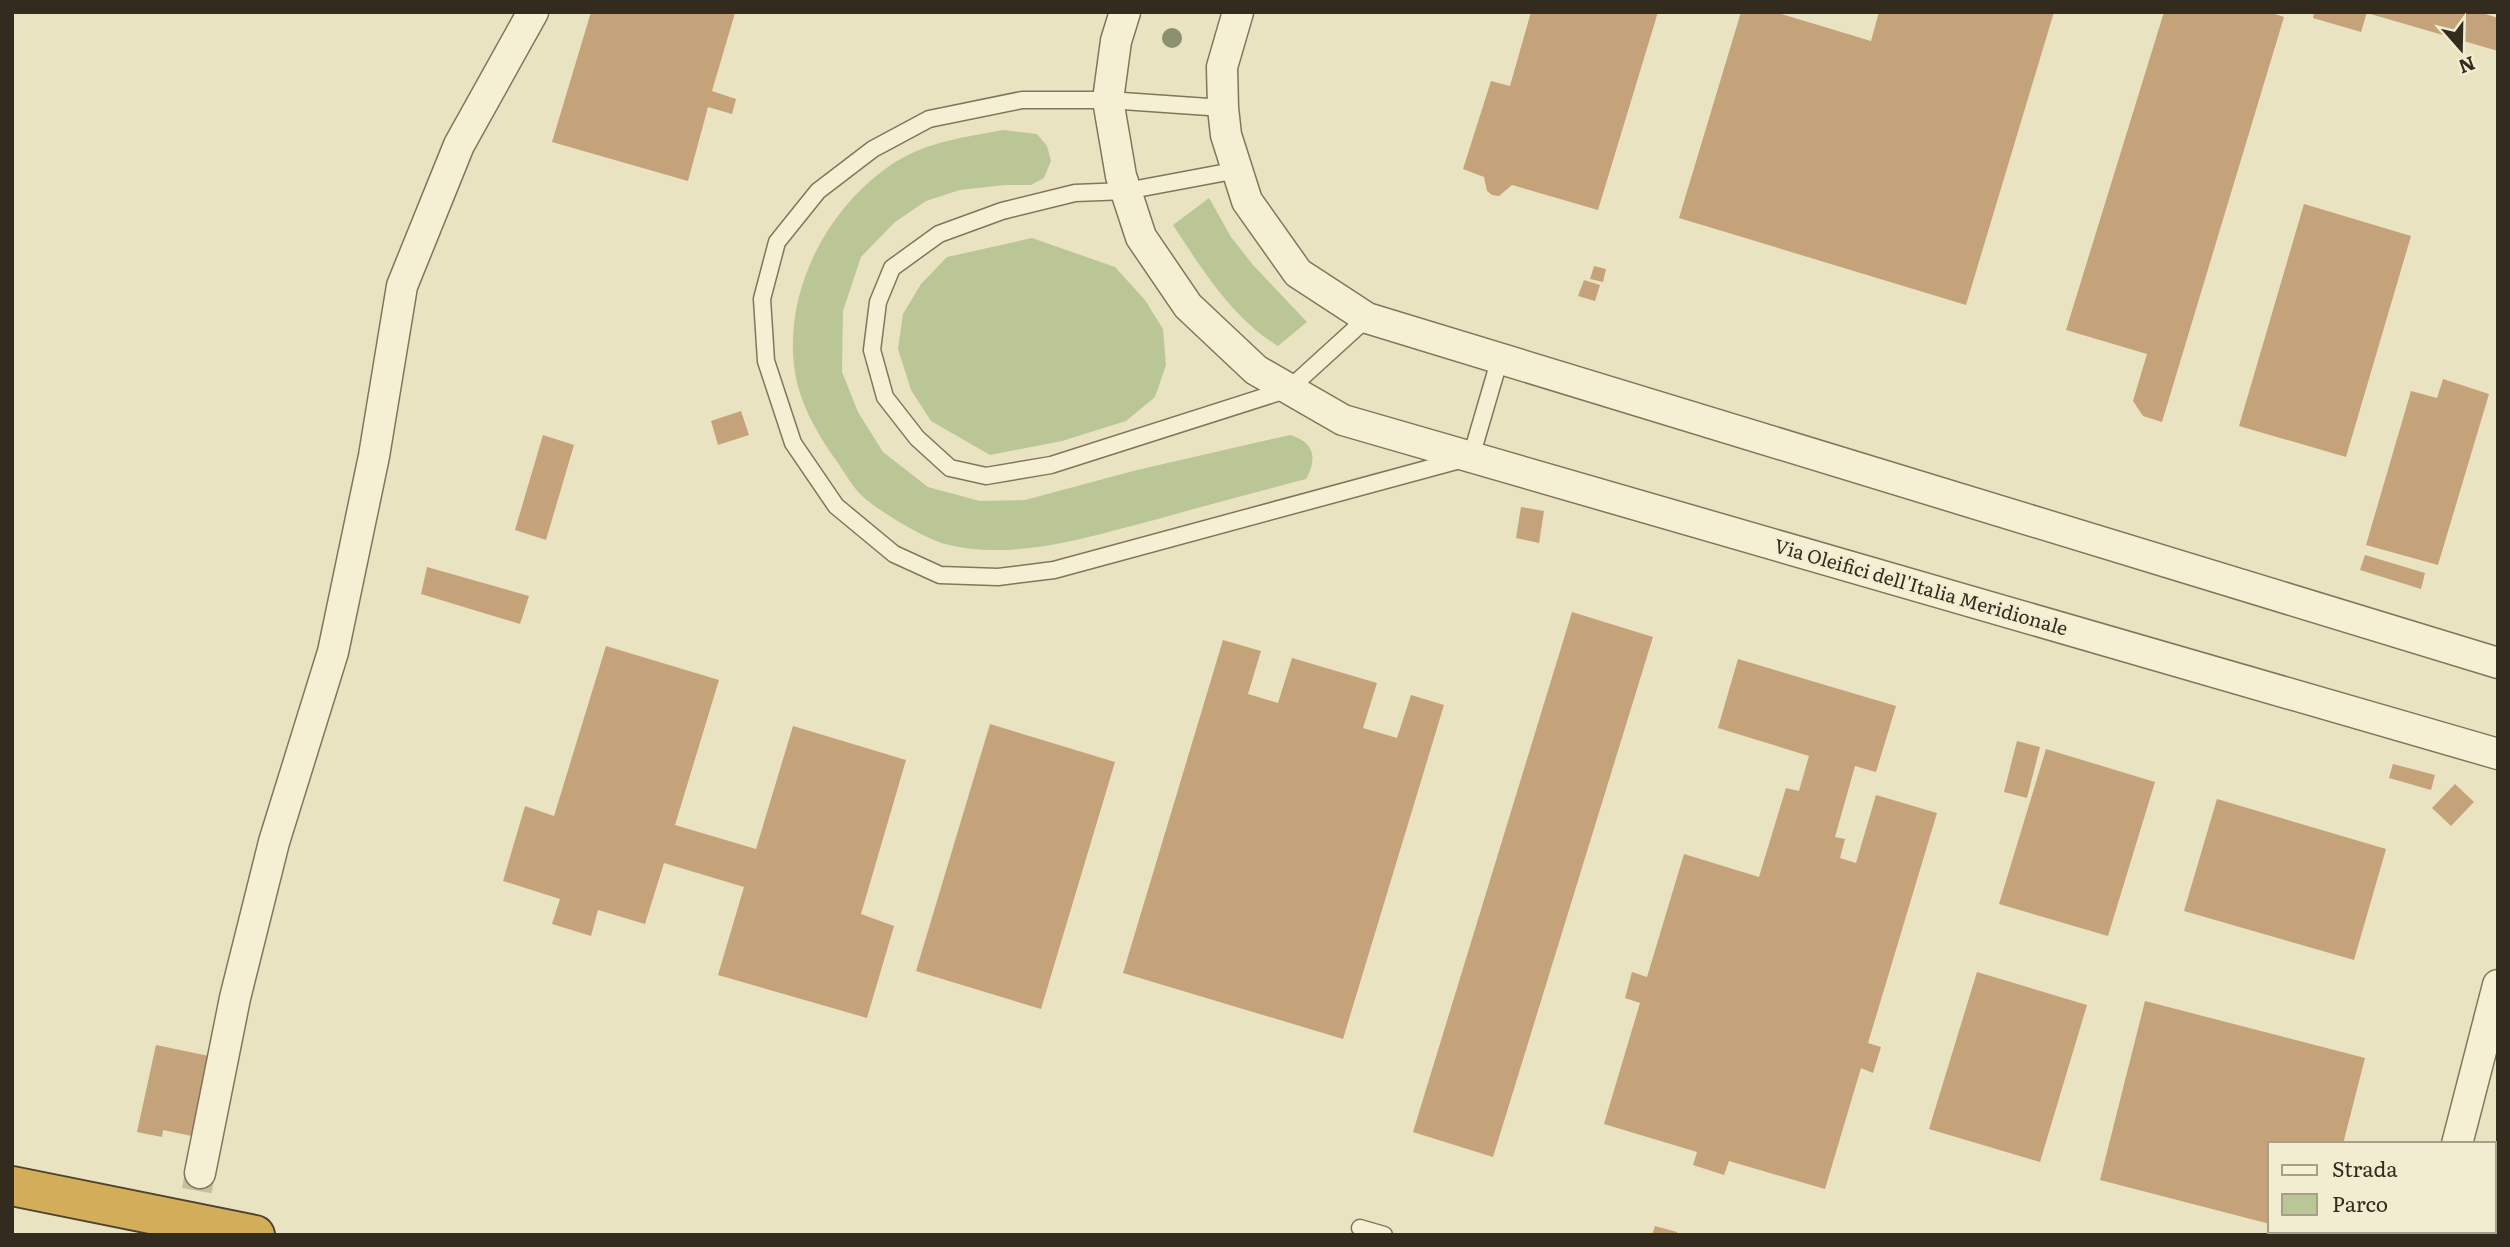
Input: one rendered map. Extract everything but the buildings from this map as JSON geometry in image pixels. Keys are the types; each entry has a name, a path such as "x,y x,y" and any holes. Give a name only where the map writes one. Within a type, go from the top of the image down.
{"highway":[{"path":"12,1186 255,1235"}],"street":[{"path":"200,1172 235,998 271,855 333,652 374,456 402,286 459,145 533,12"},
{"name":"Via Oleifici dell'Italia Meridionale","path":"1125,12 1116,41 1108,100 1121,176 1141,237 1188,306 1256,370 1343,420 2498,754"},
{"path":"1238,12 1222,67 1223,108 1226,135 1247,201 1298,273 1367,318 2498,663"},
{"path":"2458,1142 2498,985"}],"lane":[{"path":"1223,108 1108,100 1022,100 929,119 873,149 818,191 777,242 762,299 766,361 793,443 836,506 894,554 940,575 998,577 1054,570 1471,457 1500,358"},
{"path":"1237,170 1126,191 1074,193 1002,211 939,234 892,268 878,302 872,350 885,397 917,439 950,468 986,476 1051,465 1289,389 1367,318"},
{"path":"1360,1228 1384,1235"}],"green space":[{"path":"1003,130 1037,134 1047,146 1051,161 1044,178 1031,185 960,190 926,201 895,222 861,257 843,311 842,372 858,412 883,452 928,487 980,501 1025,500 1137,470 1290,435 1304,442 1312,452 1312,464 1306,479 1080,539 1053,545 998,550 972,549 936,541 887,514 859,493 818,433 796,378 793,347 795,315 802,284 830,227 849,202 872,180 897,161 922,149"},
{"path":"1209,198 1231,237 1253,265 1307,322 1278,346 1261,335 1232,307 1173,225"},
{"path":"1032,238 1115,267 1145,300 1163,329 1166,365 1155,397 1126,421 1062,441 990,455 931,421 911,390 898,349 903,314 921,284 947,257"}],"tunnel":[{"path":"189,1235 200,1173"}]}
